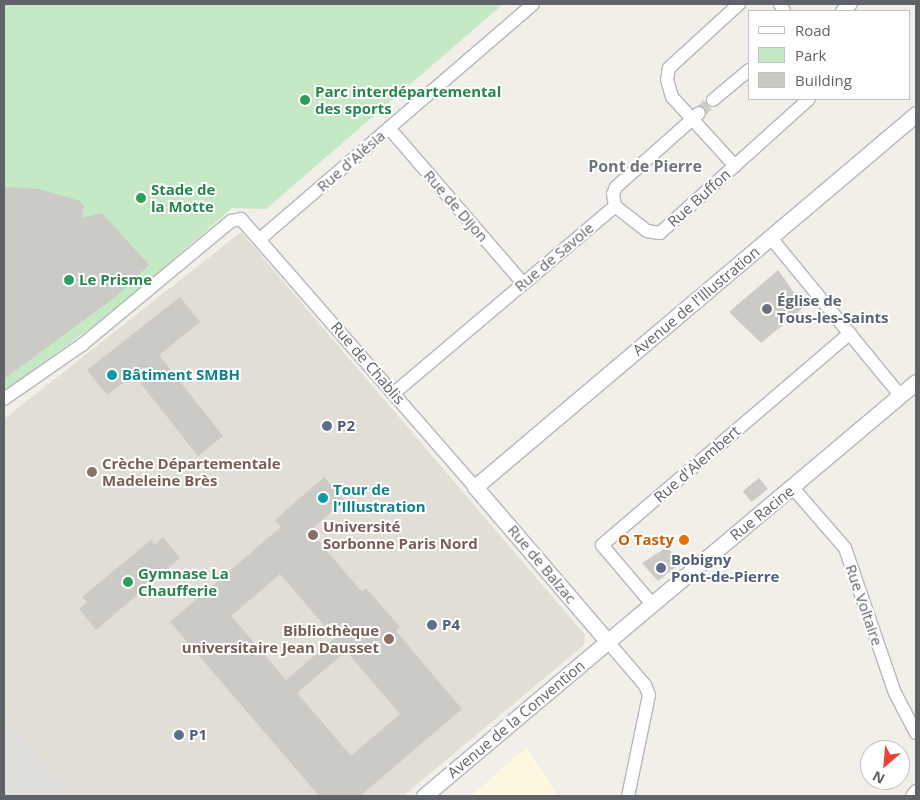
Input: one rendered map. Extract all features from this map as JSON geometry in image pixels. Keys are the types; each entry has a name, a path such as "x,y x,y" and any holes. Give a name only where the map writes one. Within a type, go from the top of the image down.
{"street":[{"name":"Rue d'Alésia","path":"260,239 532,4"},
{"path":"739,4 669,68 667,80 672,97 696,116 735,166 808,100"},
{"path":"713,100 748,71"},
{"name":"Avenue de l'Illustration","path":"476,487 916,114"},
{"path":"615,206 616,187 696,116"},
{"name":"Rue de Dijon","path":"389,128 523,283"},
{"name":"Rue Buffon","path":"615,206 647,232 660,234 735,166"},
{"name":"Rue de Savoie","path":"394,393 615,206"},
{"name":"Rue de Chablis","path":"4,399 83,344 231,221 241,219 476,487"},
{"path":"771,238 900,395"},
{"name":"Rue d'Alembert","path":"652,604 602,545 850,333"},
{"name":"Rue Racine","path":"608,642 793,488 916,382"},
{"name":"Rue de Balzac","path":"476,487 608,642"},
{"name":"Rue Voltaire","path":"793,488 844,548 895,693 916,733"},
{"path":"608,642 645,685 649,695 628,796"},
{"name":"Avenue de la Convention","path":"424,796 608,642"},
{"path":"912,796 916,791"}],"shaded area":[{"name":"Université Sorbonne Paris Nord","path":"241,232 585,635 584,645 403,796 73,796 4,715 4,419"},
{"path":"4,715 73,796 4,796"},
{"path":"527,747 558,796 471,796"}],"green space":[{"name":"Stade de la Motte","path":"4,4 503,4 266,209 232,208 120,306 4,392"}],"building":[{"name":"Le Prisme","path":"4,187 39,189 80,201 84,206 82,218 102,213 149,265 114,298 4,379"},
{"name":"Église de Tous-les-Saints","path":"778,270 804,307 761,343 729,312"},
{"name":"Bâtiment SMBH","path":"180,297 200,322 159,355 223,436 198,456 134,375 107,395 87,370"},
{"path":"324,477 344,500 310,531 362,592 366,588 400,627 396,631 462,709 360,796 319,796 170,622 281,527 275,520","holes":["280,574 335,638 286,680 231,616","346,651 400,714 351,756 297,693"]},
{"path":"759,478 768,489 751,502 743,491"},
{"name":"Gymnase La Chaufferie","path":"163,537 180,558 96,630 79,609 87,602 82,597 151,540 155,544"},
{"name":"Bobigny Pont-de-Pierre","path":"667,547 681,563 658,581 642,563"}],"tunnel":[{"path":"699,113 713,100"}],"place":[{"name":"Parc interdépartemental des sports","path":"305,100"},
{"name":"Stade de la Motte","path":"141,198"},
{"name":"Le Prisme","path":"69,280"},
{"name":"Église de Tous-les-Saints","path":"767,309"},
{"name":"Bâtiment SMBH","path":"112,375"},
{"name":"P2","path":"327,426"},
{"name":"Crèche Départementale Madeleine Brès","path":"92,472"},
{"name":"Tour de l'Illustration","path":"323,498"},
{"name":"Université Sorbonne Paris Nord","path":"313,535"},
{"name":"O Tasty","path":"684,540"},
{"name":"Bobigny Pont-de-Pierre","path":"661,568"},
{"name":"Gymnase La Chaufferie","path":"128,582"},
{"name":"P4","path":"432,625"},
{"name":"Bibliothèque universitaire Jean Dausset","path":"389,639"},
{"name":"P1","path":"179,735"}],"district":[{"name":"Pont de Pierre","path":"645,166"}]}
